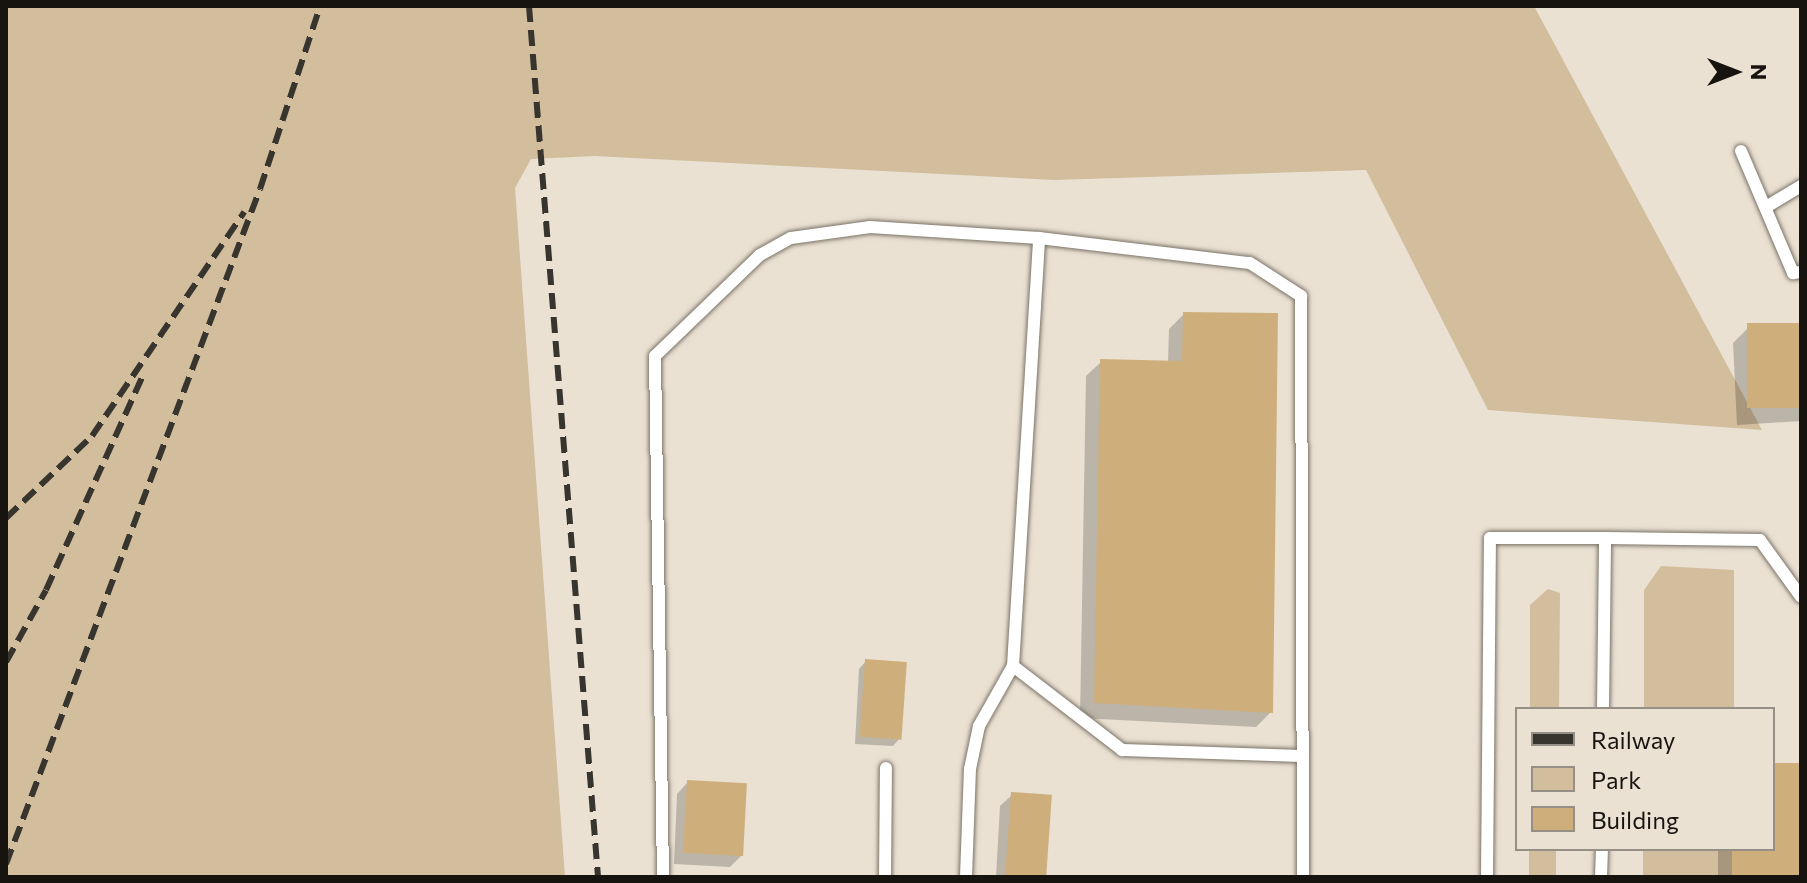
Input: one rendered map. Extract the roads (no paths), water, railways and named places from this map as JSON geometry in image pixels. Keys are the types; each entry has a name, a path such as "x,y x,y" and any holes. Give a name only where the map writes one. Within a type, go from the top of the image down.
{"lane":[{"path":"1741,151 1793,273 1801,272"},
{"path":"1766,207 1801,186"},
{"path":"663,877 655,356 760,255 791,238 870,227 1039,238 1250,263 1301,296 1303,877"},
{"path":"966,877 970,769 979,726 1013,666 1039,238"},
{"path":"1487,877 1490,538 1760,540 1801,597"},
{"path":"1603,707 1605,538"},
{"path":"1013,666 1122,750 1303,756"},
{"path":"885,877 886,768"},
{"path":"1601,877 1602,851"}],"railway":[{"path":"6,864 260,189 320,6"},
{"path":"529,6 598,877"},
{"path":"6,518 92,436 244,212"},
{"path":"6,662 46,590 143,375"}]}
